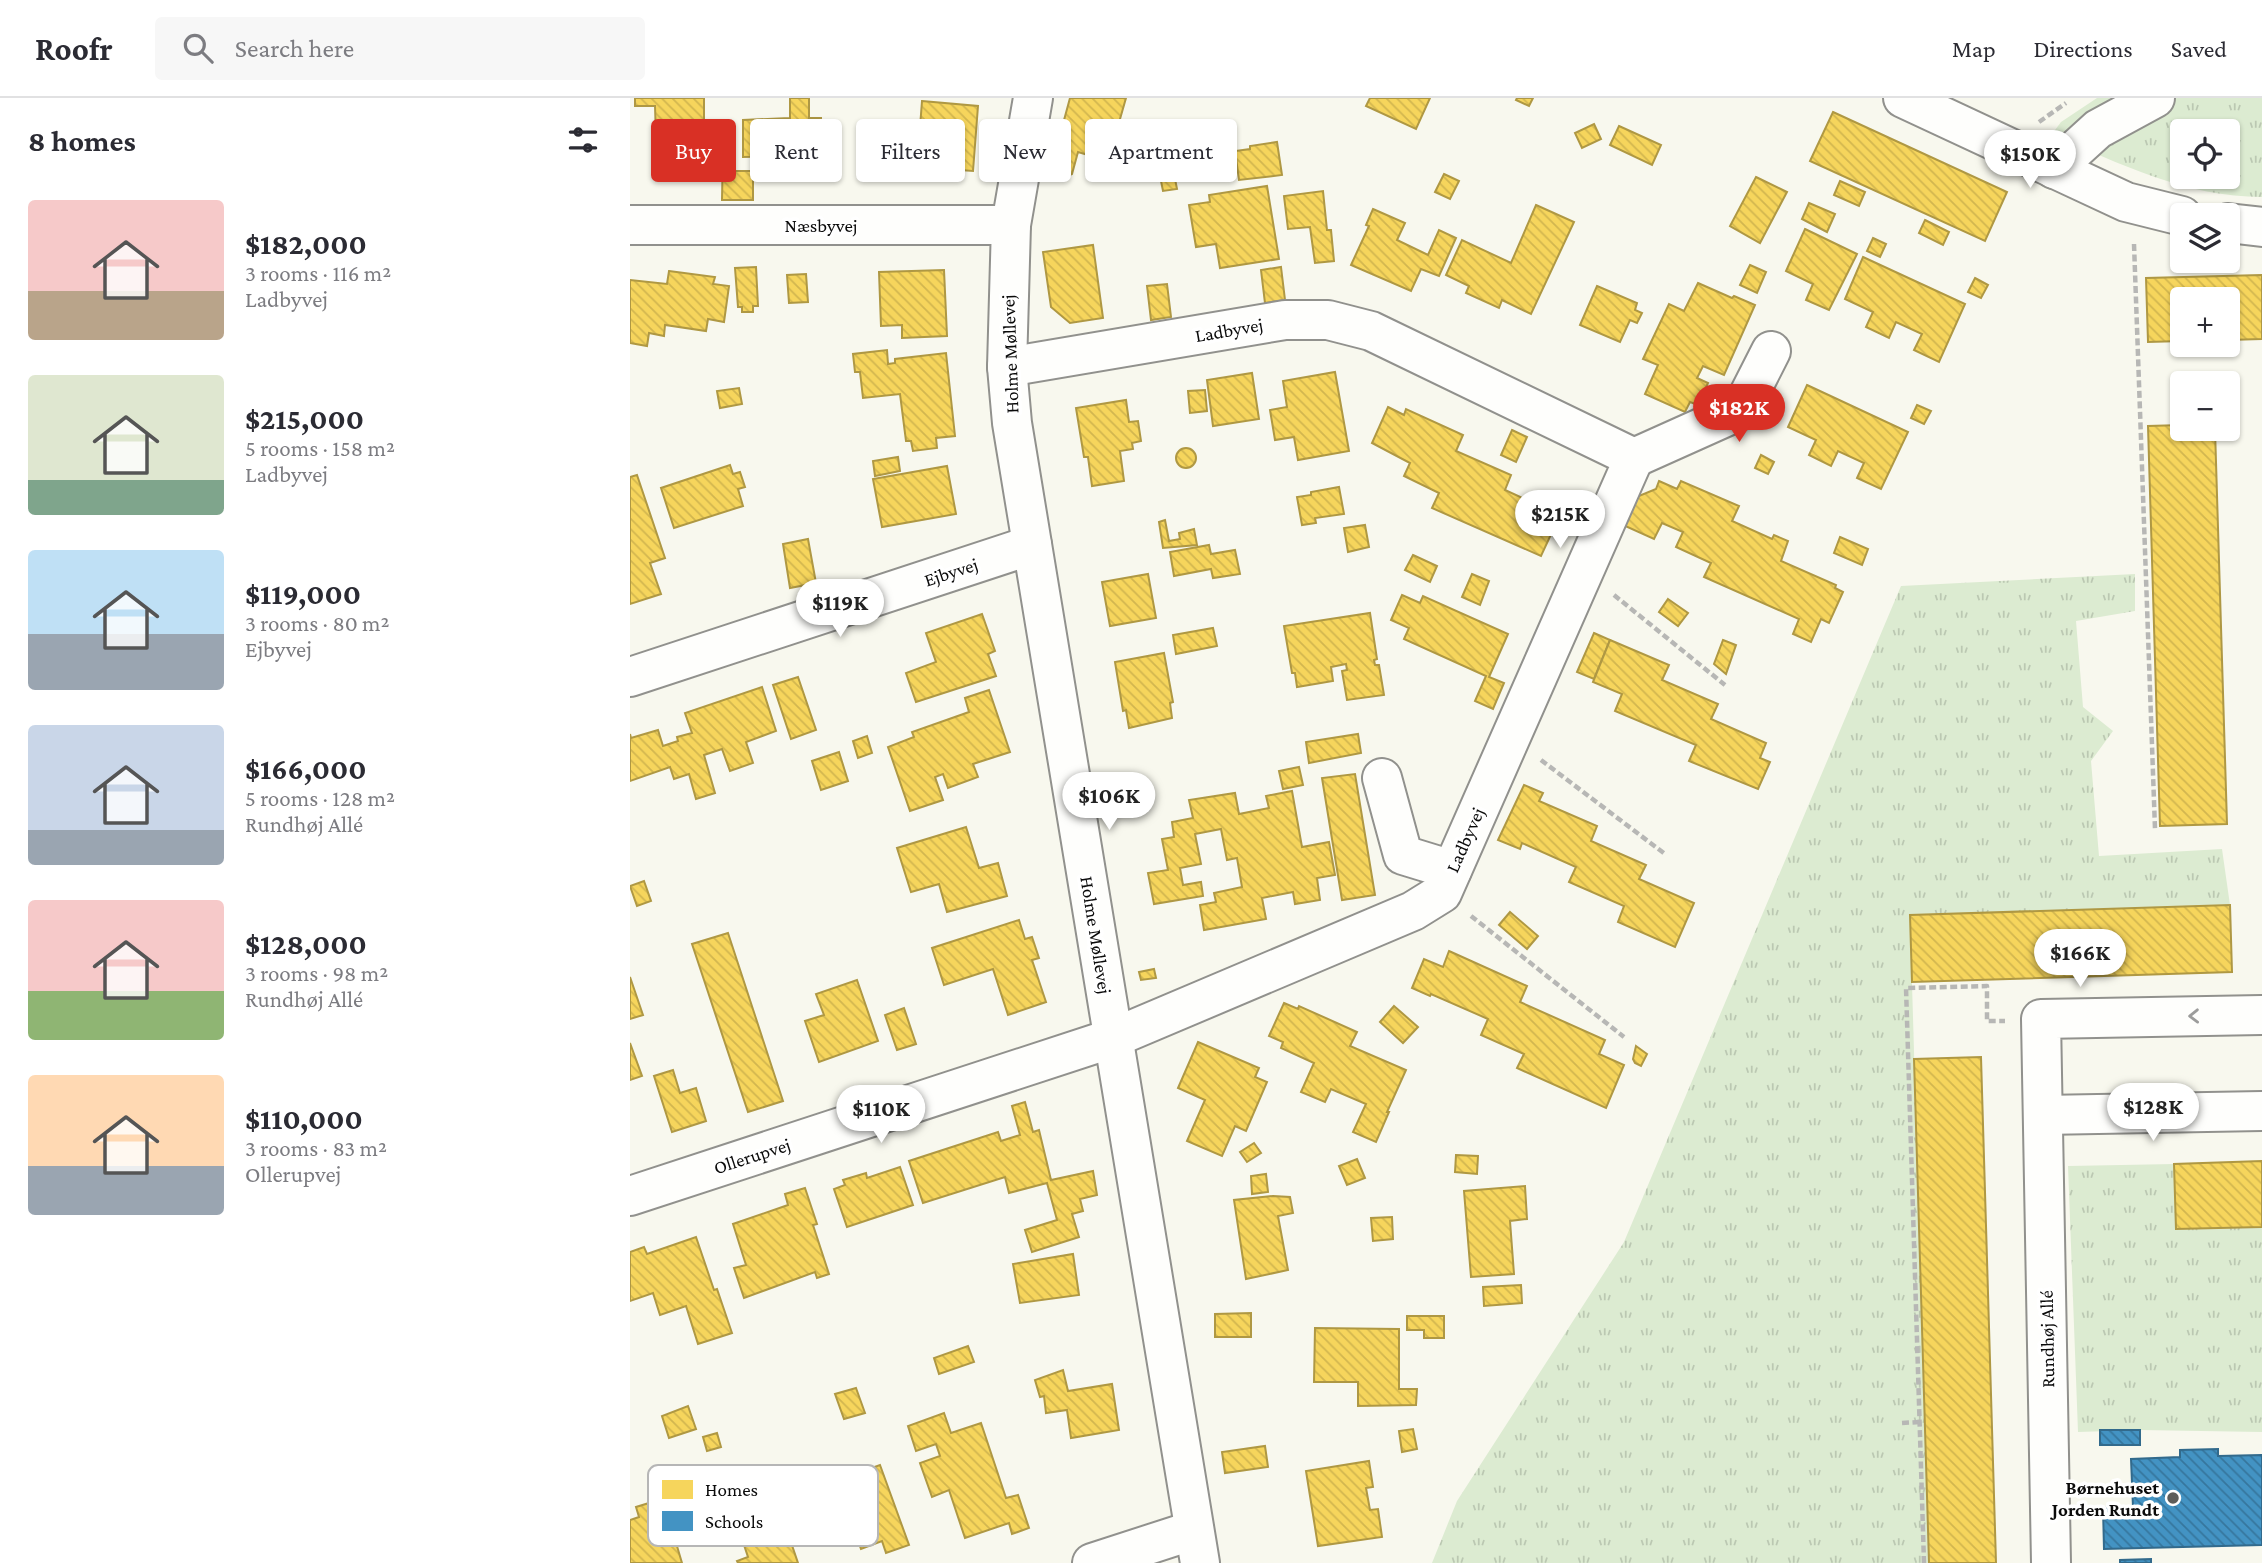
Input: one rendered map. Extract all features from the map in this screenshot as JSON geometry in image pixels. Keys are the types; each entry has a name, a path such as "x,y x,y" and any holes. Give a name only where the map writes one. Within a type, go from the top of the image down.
{"street":[{"name":"Holme Møllevej","path":"1033,98 1012,225 1007,367 1012,423 1197,1546"},
{"path":"1903,98 2126,202 2170,213"},
{"path":"2054,169 2098,129 2155,98"},
{"path":"2240,224 2262,227"},
{"name":"Næsbyvej","path":"630,226 1012,225"},
{"name":"Ladbyvej","path":"1007,367 1286,320 1328,320 1371,331 1634,458 1447,881 1413,911 1113,1038"},
{"path":"1634,458 1741,410 1771,351"},
{"name":"Ejbyvej","path":"630,677 1032,545"},
{"path":"1382,778 1403,855 1447,881"},
{"path":"2041,1019 2262,1015"},
{"name":"Rundhøj Allé","path":"2041,1019 2052,1563"},
{"name":"Ollerupvej","path":"630,1196 1113,1038"},
{"path":"2043,1115 2262,1111"},
{"path":"1092,1563 1197,1546"}],"path":[{"path":"2134,251 2155,829"},
{"path":"1584,570 1725,685"},
{"path":"1511,737 1665,854"},
{"path":"1447,881 1624,1037"},
{"path":"1924,1563 1906,988 1987,986 1987,1021 2041,1019"},
{"path":"1902,1423 1920,1422"}],"green space":[{"path":"2097,98 2262,98 2262,197 2234,196 2198,189 2240,189 2240,119 2170,119 2170,182 2052,134 2061,122"},
{"path":"2135,574 2135,611 2076,621 2083,707 2113,731 2091,761 2099,856 2222,849 2230,905 1910,915 1929,1563 1432,1563 1457,1501 1624,1242 1901,586"},
{"path":"2174,1164 2176,1229 2262,1227 2262,1432 2078,1432 2068,1166"}],"building: Homes":[{"path":"635,98 704,98 704,119 655,119 655,106 635,106"},
{"path":"790,98 809,98 809,118 821,119 766,119 790,118"},
{"path":"1070,98 1126,98 1120,119 1085,119 1085,154 1078,152 1071,174 1071,119 1064,119"},
{"path":"1370,98 1430,98 1416,129 1366,106"},
{"path":"1533,98 1529,106 1516,100"},
{"path":"922,101 978,106 973,171 965,170 965,119 921,119"},
{"path":"1833,112 2007,192 1985,241 1810,161"},
{"path":"743,120 750,120 750,157 743,157"},
{"path":"1594,124 1601,139 1582,148 1575,133"},
{"path":"1619,126 1661,145 1652,165 1610,145"},
{"path":"1277,142 1282,175 1239,180 1237,151 1250,149 1250,146"},
{"path":"736,171 750,171 753,200 722,200 722,182 736,182"},
{"path":"1444,174 1459,181 1450,199 1435,192"},
{"path":"1756,177 1787,192 1760,243 1730,226"},
{"path":"1840,181 1865,192 1859,206 1834,195"},
{"path":"1161,182 1176,182 1177,189 1163,191"},
{"path":"1267,186 1279,259 1220,268 1216,244 1196,247 1189,205 1210,202 1209,195"},
{"path":"1323,191 1327,230 1331,230 1334,261 1315,263 1310,227 1288,229 1284,196"},
{"path":"1809,203 1835,214 1827,232 1802,219"},
{"path":"1536,205 1574,222 1531,314 1502,300 1499,308 1466,293 1469,286 1446,275 1462,240 1511,263"},
{"path":"1373,209 1405,223 1397,240 1428,255 1439,230 1456,238 1439,276 1421,269 1411,291 1351,265 1369,226 1366,225"},
{"path":"1925,220 1949,232 1943,245 1919,233"},
{"path":"1805,229 1857,254 1829,310 1806,300 1813,284 1786,271"},
{"path":"1873,238 1886,244 1880,257 1867,251"},
{"path":"1093,245 1103,318 1070,323 1051,307 1043,252"},
{"path":"1863,257 1965,304 1939,362 1914,350 1922,334 1896,322 1889,338 1866,327 1873,312 1845,299"},
{"path":"1750,265 1766,272 1757,293 1740,285"},
{"path":"756,267 758,306 753,306 753,312 742,312 742,307 738,307 735,268"},
{"path":"1281,267 1285,300 1265,303 1261,270"},
{"path":"944,270 947,336 902,338 902,325 881,326 879,272"},
{"path":"669,271 715,277 713,284 729,286 724,322 708,319 706,331 665,325 664,336 649,333 647,346 630,343 630,280 667,284"},
{"path":"806,274 808,302 789,303 787,275"},
{"path":"2262,275 2262,339 2240,340 2240,287 2170,287 2170,341 2148,342 2146,278"},
{"path":"1975,278 1988,285 1981,298 1968,292"},
{"path":"1698,283 1755,305 1724,375 1703,366 1697,378 1708,383 1698,405 1690,402 1685,412 1645,394 1658,365 1643,359 1669,304 1684,311"},
{"path":"1167,284 1171,317 1151,320 1147,286"},
{"path":"1597,286 1637,303 1635,310 1642,313 1637,323 1630,320 1620,342 1580,325"},
{"path":"887,350 888,364 895,363 895,359 946,353 955,436 936,438 937,448 913,451 911,441 906,441 900,394 863,398 860,372 855,372 853,354"},
{"path":"1335,372 1349,451 1298,460 1294,437 1275,440 1270,410 1287,407 1283,381"},
{"path":"1252,373 1259,419 1213,426 1207,380"},
{"path":"1807,385 1908,432 1881,489 1857,478 1864,463 1838,451 1831,466 1809,455 1816,440 1788,427"},
{"path":"739,388 742,404 720,408 717,391"},
{"path":"1205,390 1207,411 1190,413 1188,391"},
{"path":"1126,400 1129,422 1138,421 1141,441 1132,443 1133,449 1120,451 1124,481 1092,486 1076,408"},
{"path":"1917,405 1931,411 1924,424 1911,418"},
{"path":"1388,407 1404,415 1406,409 1463,435 1456,451 1511,475 1505,490 1560,515 1541,556 1432,508 1439,493 1404,476 1410,463 1372,443"},
{"path":"2170,425 2170,441 2215,441 2227,824 2160,826 2148,426"},
{"path":"1512,430 1527,437 1516,462 1501,455"},
{"path":"1186,448 1193,451 1196,458 1193,465 1186,468 1179,465 1176,458 1179,451"},
{"path":"1761,455 1774,462 1768,474 1755,468"},
{"path":"898,457 900,471 875,476 873,461"},
{"path":"730,465 733,474 740,472 745,487 738,489 743,506 674,528 661,488"},
{"path":"947,466 956,514 882,527 873,479"},
{"path":"637,475 665,558 650,563 661,594 630,604 630,477"},
{"path":"1659,481 1677,489 1681,481 1739,506 1732,521 1772,539 1774,535 1788,541 1781,561 1836,585 1835,588 1843,592 1829,623 1821,619 1811,642 1793,634 1799,619 1704,577 1711,563 1676,547 1683,532 1662,523 1654,539 1623,525 1634,498 1656,489"},
{"path":"1339,487 1344,514 1315,518 1316,523 1302,525 1297,497"},
{"path":"1165,520 1169,541 1180,539 1179,533 1194,529 1197,545 1163,548 1159,522"},
{"path":"1365,525 1369,547 1348,552 1344,528"},
{"path":"1840,537 1868,549 1862,565 1834,553"},
{"path":"808,539 816,583 790,588 783,544"},
{"path":"1209,545 1211,554 1235,550 1240,574 1213,578 1211,569 1174,576 1170,552"},
{"path":"1413,555 1437,566 1430,582 1405,570"},
{"path":"1148,574 1156,618 1110,626 1102,582"},
{"path":"1472,574 1489,581 1480,605 1462,597"},
{"path":"1402,595 1420,603 1423,596 1508,634 1489,677 1504,683 1493,709 1475,701 1486,676 1404,639 1409,628 1391,620"},
{"path":"1668,599 1688,613 1678,626 1659,612"},
{"path":"1370,613 1377,659 1374,660 1375,665 1379,665 1384,695 1347,700 1342,671 1347,670 1346,664 1331,667 1333,681 1297,687 1284,626"},
{"path":"982,614 995,651 988,654 996,676 916,702 906,673 936,662 926,633"},
{"path":"1213,628 1217,646 1176,654 1173,635"},
{"path":"1594,633 1610,640 1594,679 1577,672"},
{"path":"1610,640 1669,665 1662,680 1718,704 1711,719 1766,743 1760,758 1770,762 1758,789 1689,761 1696,745 1615,711 1622,694 1593,682"},
{"path":"1723,640 1736,645 1726,674 1714,664"},
{"path":"1164,653 1173,702 1170,703 1172,718 1129,728 1126,710 1123,711 1115,662"},
{"path":"798,677 816,730 791,739 773,685"},
{"path":"762,687 776,731 746,742 753,763 730,771 722,749 704,755 715,793 696,799 689,774 674,779 670,767 630,781 630,734 631,738 658,730 663,746 678,741 677,737 692,733 685,713"},
{"path":"989,690 1010,752 973,764 978,777 948,788 943,774 935,777 943,800 910,811 888,747 914,737 912,732 969,712 965,698"},
{"path":"1358,734 1361,753 1309,763 1306,742"},
{"path":"867,736 872,753 858,758 853,741"},
{"path":"839,752 848,781 821,790 812,761"},
{"path":"1299,767 1303,785 1283,789 1279,771"},
{"path":"1355,774 1375,895 1342,900 1322,778"},
{"path":"1524,785 1543,793 1539,801 1597,826 1591,841 1646,865 1639,879 1694,903 1675,947 1618,922 1624,906 1569,882 1576,867 1522,843 1520,849 1498,840"},
{"path":"1292,791 1302,847 1329,842 1335,875 1317,878 1320,900 1295,904 1293,892 1262,898 1266,919 1204,930 1200,905 1216,902 1214,893 1242,887 1237,858 1227,860 1221,829 1195,834 1201,864 1180,868 1183,885 1201,882 1203,896 1154,904 1148,873 1168,870 1162,839 1174,837 1172,822 1193,818 1189,800 1235,793 1239,814 1269,808 1266,796"},
{"path":"966,827 979,868 998,863 1007,896 947,912 939,884 911,892 897,848"},
{"path":"644,881 651,901 637,906 630,886"},
{"path":"2230,905 2232,972 1912,982 1910,915"},
{"path":"1510,912 1538,936 1527,949 1499,925"},
{"path":"1019,920 1025,939 1032,937 1039,958 1032,960 1046,1002 1008,1015 993,969 944,985 932,948"},
{"path":"728,933 783,1101 748,1112 692,944"},
{"path":"1449,951 1527,986 1520,1002 1605,1040 1599,1054 1624,1065 1606,1108 1517,1068 1524,1054 1481,1035 1488,1019 1412,988 1424,959 1443,967"},
{"path":"1154,969 1156,978 1141,980 1139,972"},
{"path":"630,977 643,1015 630,1019"},
{"path":"857,980 878,1041 819,1062 805,1021 824,1015 816,994"},
{"path":"1284,1003 1298,1009 1299,1006 1357,1032 1350,1046 1406,1070 1376,1142 1353,1132 1366,1104 1331,1089 1325,1102 1301,1092 1314,1063 1281,1048 1283,1042 1269,1036"},
{"path":"1394,1006 1418,1027 1403,1043 1380,1022"},
{"path":"904,1008 916,1044 897,1050 885,1015"},
{"path":"1198,1042 1259,1068 1255,1077 1267,1082 1246,1131 1235,1126 1222,1156 1187,1141 1205,1100 1178,1088"},
{"path":"630,1043 642,1076 630,1080"},
{"path":"1636,1046 1647,1054 1641,1066 1633,1059"},
{"path":"1981,1057 1996,1563 1929,1563 1914,1059"},
{"path":"673,1070 680,1093 696,1088 706,1121 672,1132 654,1076"},
{"path":"1025,1102 1033,1132 1039,1130 1051,1180 1093,1171 1097,1195 1080,1199 1083,1211 1072,1214 1079,1237 1032,1252 1025,1230 1057,1220 1047,1183 1009,1193 1005,1177 923,1203 909,1161 998,1132 1001,1141 1020,1135 1012,1106"},
{"path":"1254,1143 1261,1153 1247,1162 1240,1152"},
{"path":"1456,1155 1478,1156 1477,1174 1455,1172"},
{"path":"1357,1159 1365,1178 1347,1185 1339,1166"},
{"path":"2262,1161 2262,1227 2176,1229 2174,1164"},
{"path":"900,1167 913,1205 847,1227 834,1189 845,1185 843,1180 866,1173 867,1178"},
{"path":"1266,1174 1268,1192 1252,1194 1251,1176"},
{"path":"1525,1186 1527,1219 1510,1221 1514,1274 1471,1277 1464,1191"},
{"path":"805,1188 817,1224 813,1225 829,1274 817,1278 815,1272 744,1298 734,1268 746,1265 733,1224 788,1205 785,1194"},
{"path":"1290,1197 1293,1213 1278,1216 1288,1270 1246,1279 1234,1200"},
{"path":"1392,1217 1393,1239 1373,1241 1371,1218"},
{"path":"696,1237 732,1333 698,1344 686,1306 660,1315 653,1293 630,1301 630,1252 644,1247 647,1254"},
{"path":"1073,1254 1079,1295 1020,1303 1013,1264"},
{"path":"1521,1285 1522,1303 1484,1306 1483,1287"},
{"path":"1251,1313 1251,1337 1215,1337 1215,1314"},
{"path":"1407,1316 1444,1316 1444,1338 1424,1338 1424,1330 1407,1330"},
{"path":"1315,1328 1399,1329 1399,1389 1417,1389 1416,1405 1358,1406 1358,1382 1314,1382"},
{"path":"968,1346 974,1362 939,1374 934,1358"},
{"path":"1063,1370 1068,1391 1112,1384 1119,1430 1071,1438 1067,1410 1046,1413 1044,1396 1040,1397 1035,1380"},
{"path":"856,1388 865,1413 844,1419 835,1394"},
{"path":"688,1406 696,1429 669,1438 662,1416"},
{"path":"944,1413 951,1433 981,1423 1006,1498 1018,1495 1029,1528 1012,1534 1009,1523 965,1538 949,1490 932,1497 920,1463 940,1456 936,1444 916,1451 908,1426"},
{"path":"1413,1429 1417,1449 1402,1452 1399,1431"},
{"path":"717,1433 721,1447 707,1451 703,1437"},
{"path":"1265,1446 1268,1467 1225,1473 1222,1452"},
{"path":"1369,1461 1373,1487 1366,1488 1370,1510 1378,1509 1382,1537 1318,1546 1306,1471"},
{"path":"880,1465 909,1545 886,1553 882,1541 878,1543"},
{"path":"648,1503 648,1546 677,1546 682,1563 630,1563 630,1520 639,1517 636,1507"},
{"path":"744,1546 792,1546 798,1563 737,1561 748,1557"}],"building: Schools":[{"path":"2100,1430 2140,1430 2140,1445 2100,1445"},
{"path":"2218,1449 2218,1456 2262,1455 2262,1545 2104,1549 2103,1508 2133,1507 2131,1459 2180,1457 2180,1450"},
{"path":"2151,1559 2151,1563 2120,1563 2120,1560"}],"place":[{"name":"Børnehuset Jorden Rundt","path":"2173,1498"}]}
